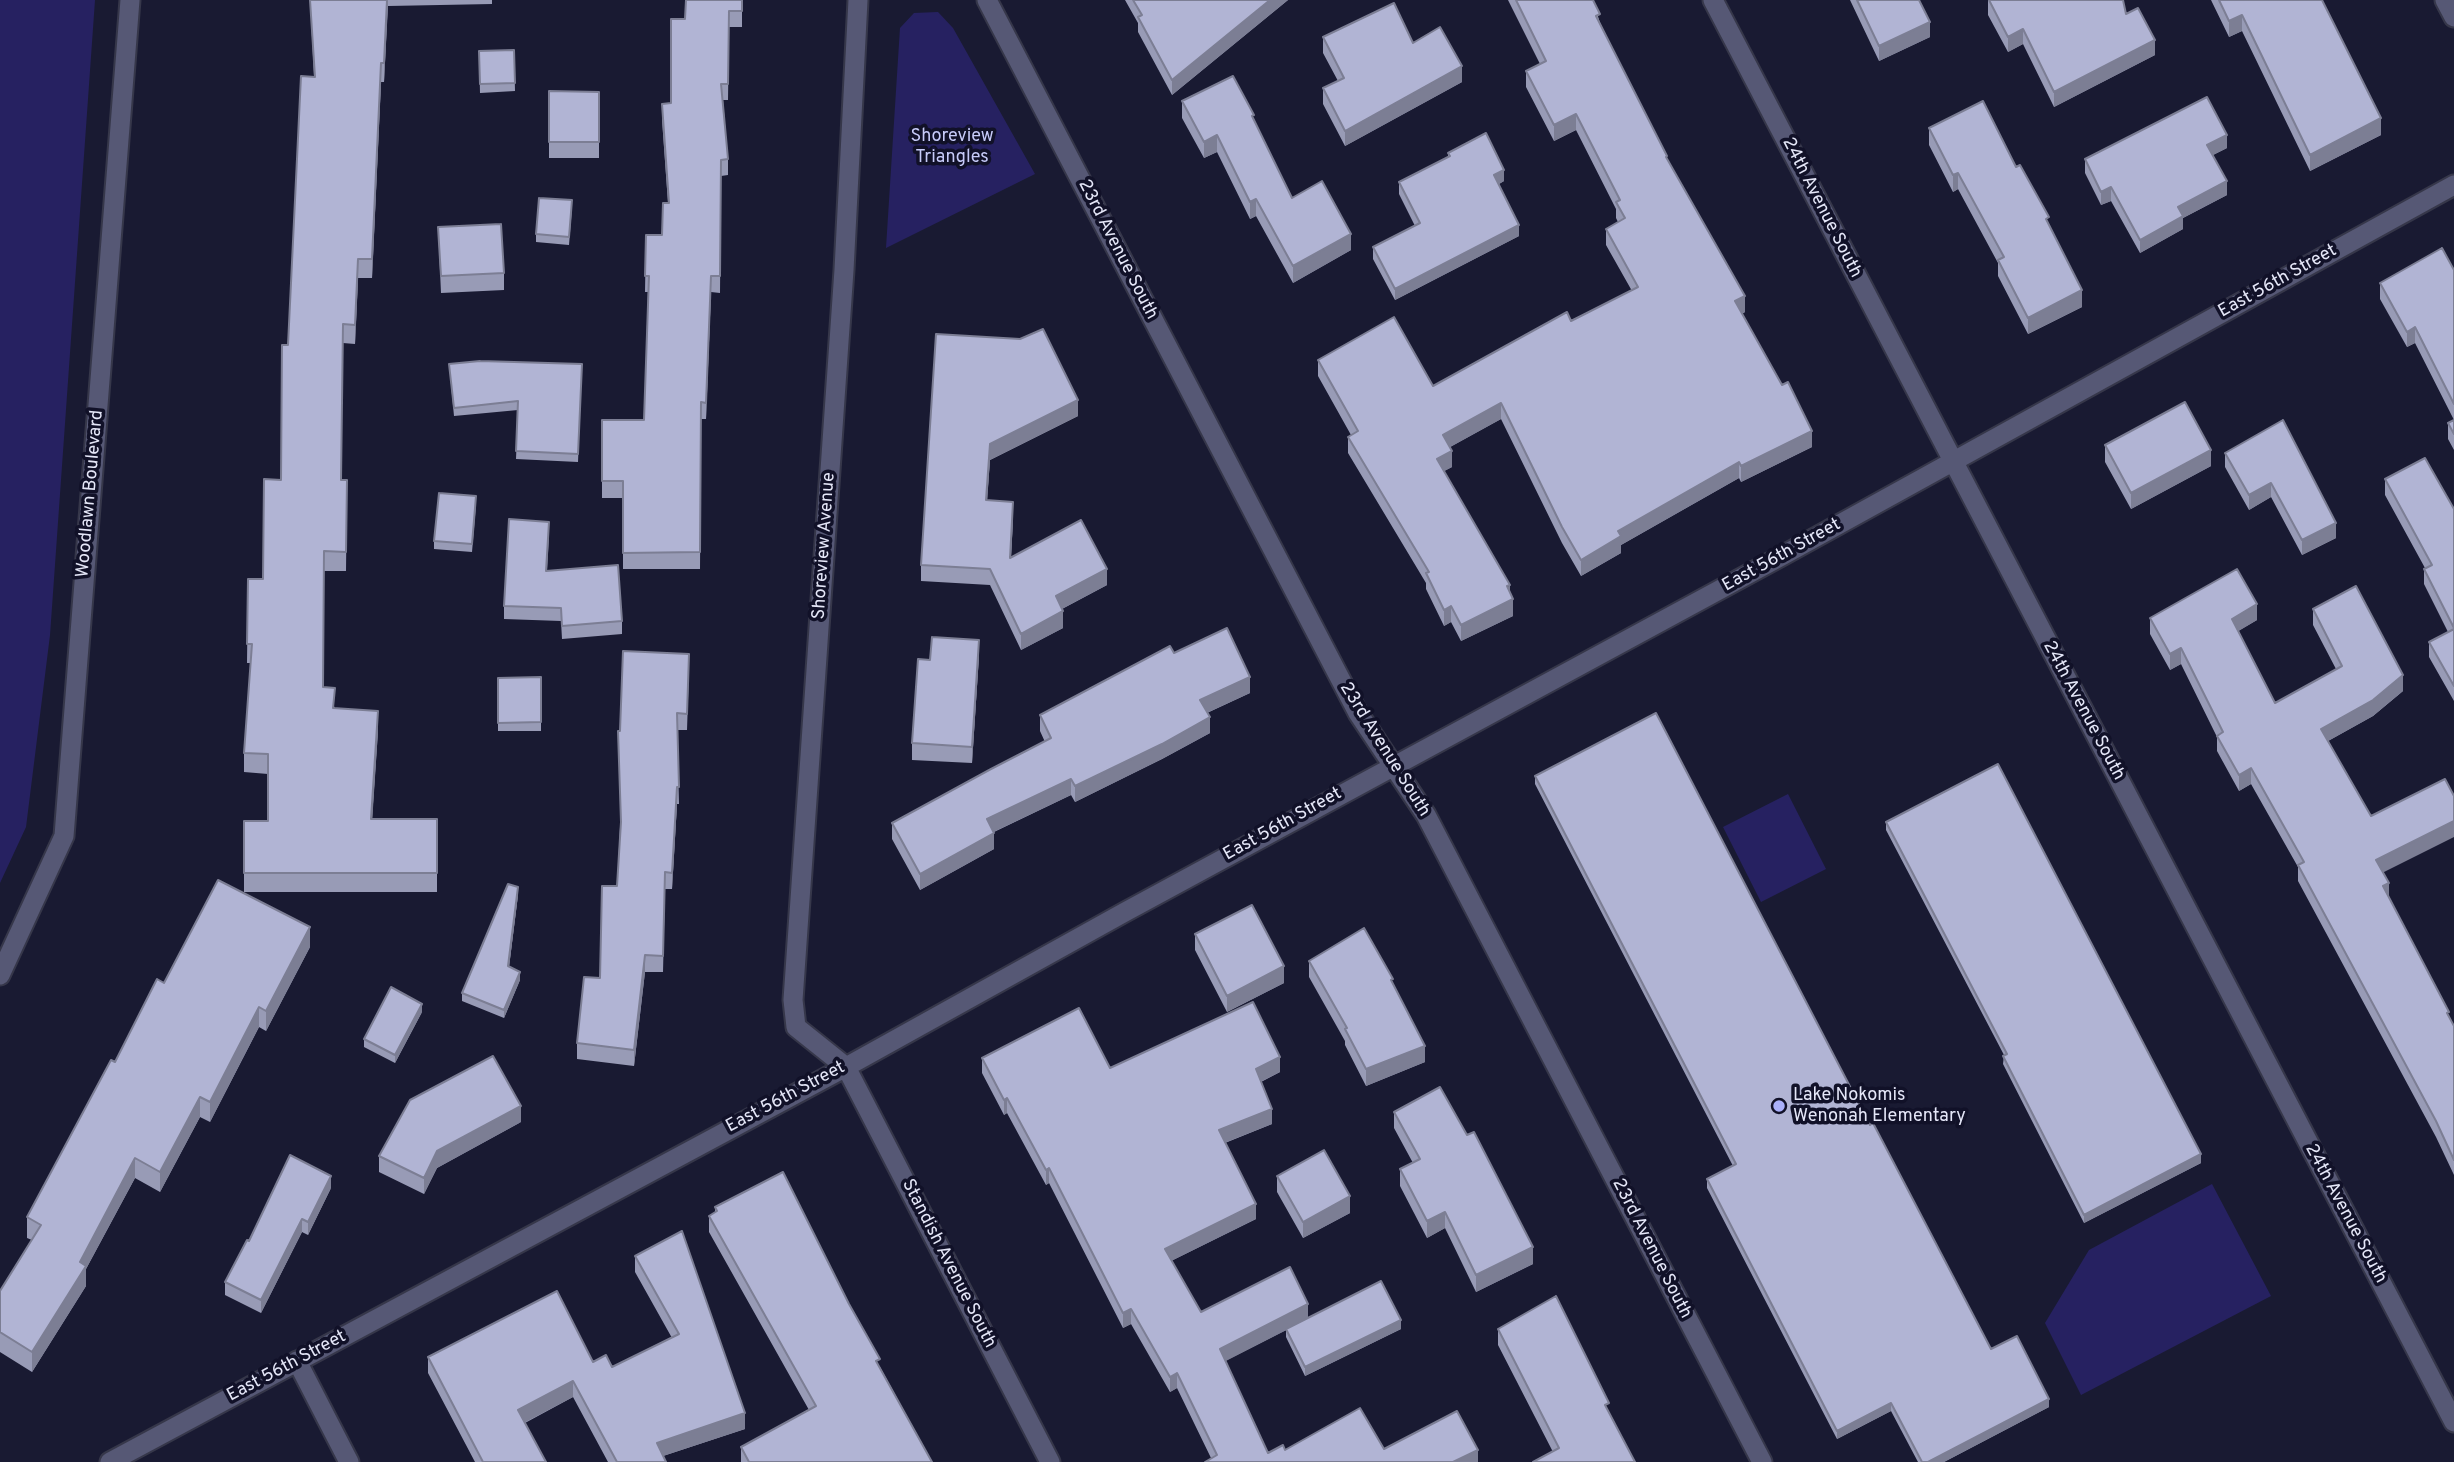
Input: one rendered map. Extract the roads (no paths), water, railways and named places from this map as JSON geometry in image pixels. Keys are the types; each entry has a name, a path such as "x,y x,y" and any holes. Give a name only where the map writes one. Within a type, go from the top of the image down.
{"street":[{"name":"Woodlawn Boulevard","path":"0,975 64,836 130,0"},
{"name":"Shoreview Avenue","path":"846,1067 796,1027 793,1000 843,284 858,0"},
{"name":"23rd Avenue South","path":"987,0 1358,713 1426,815 1762,1462"},
{"name":"24th Avenue South","path":"1713,0 2454,1422"},
{"path":"2445,0 2454,17"},
{"name":"East 56th Street","path":"110,1462 846,1067 2454,185"},
{"name":"Standish Avenue South","path":"846,1067 1050,1462"},
{"path":"297,1361 348,1462"}],"place":[{"name":"Lake Nokomis Wenonah Elementary","path":"1779,1106"}],"park label":[{"name":"Shoreview Triangles","path":"952,147"}]}
